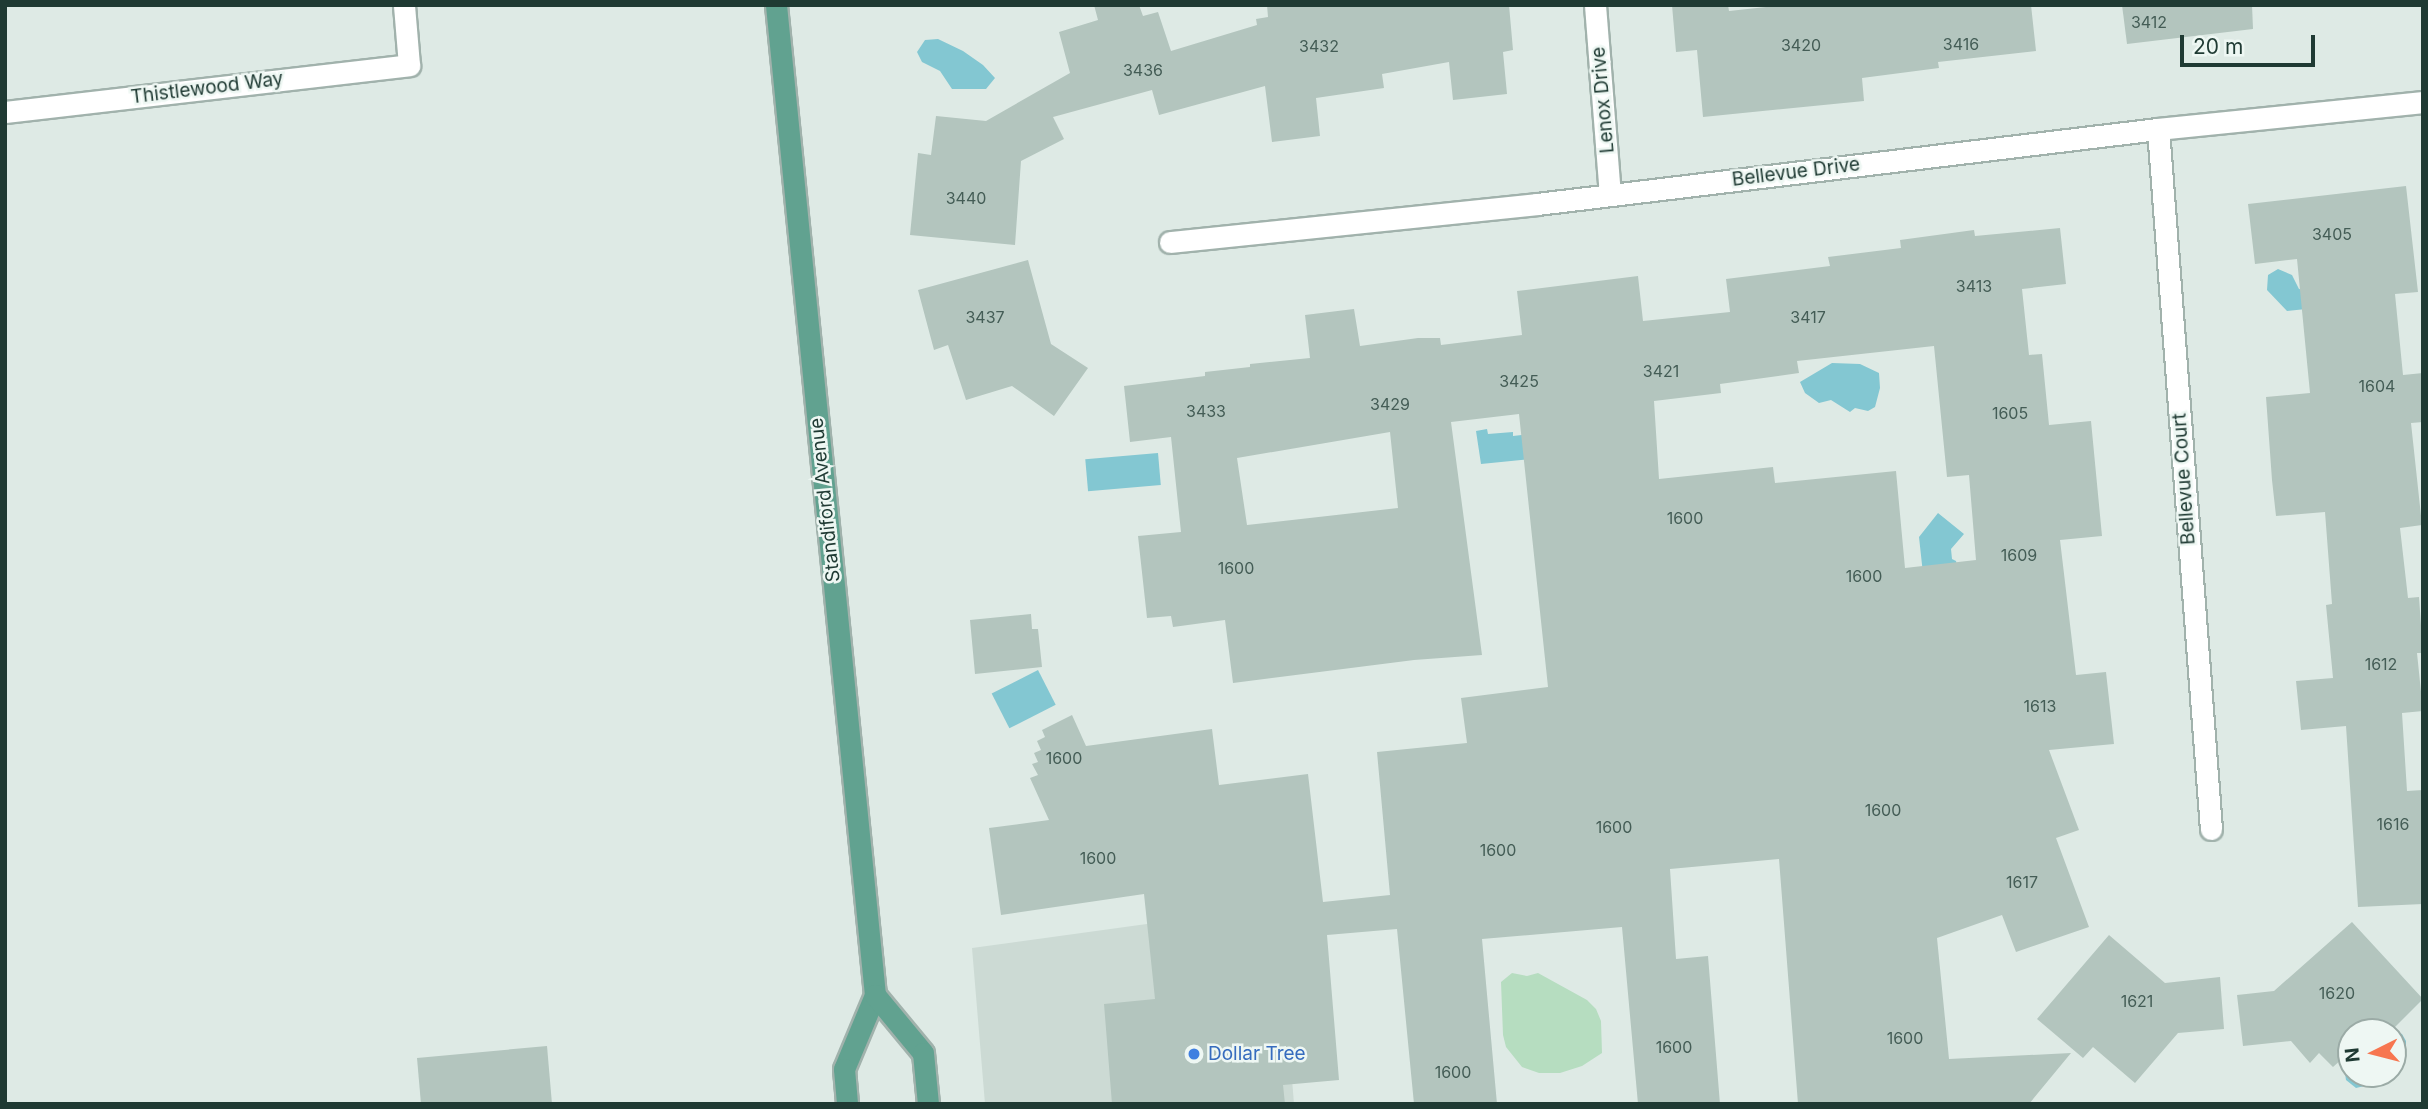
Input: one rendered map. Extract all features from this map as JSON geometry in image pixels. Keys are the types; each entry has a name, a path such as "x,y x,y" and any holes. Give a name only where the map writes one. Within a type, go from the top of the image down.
{"main road":[{"name":"Standiford Avenue","path":"776,5 875,995 845,1069 847,1104"},
{"path":"875,995 923,1053 928,1104"}],"street":[{"name":"Thistlewood Way","path":"5,112 409,65 404,5"},
{"name":"Lenox Drive","path":"1595,5 1610,194"},
{"name":"Bellevue Drive","path":"1170,242 1610,194 2158,129 2423,102"},
{"name":"Bellevue Court","path":"2158,129 2211,829"}],"shaded area":[{"path":"1278,906 1294,1104 985,1104 972,948"}],"green space":[{"path":"1512,973 1527,976 1538,973 1587,1000 1596,1009 1601,1021 1602,1053 1582,1066 1560,1073 1539,1073 1522,1067 1506,1047 1503,1035 1501,982"}],"water":[{"path":"938,39 963,51 983,65 995,78 986,89 952,89 940,71 922,62 917,52 925,40"},
{"path":"2278,269 2292,275 2299,289 2311,291 2306,309 2287,311 2267,290 2268,275"},
{"path":"1832,363 1860,364 1879,373 1880,388 1875,407 1868,411 1855,408 1850,412 1831,400 1819,403 1805,393 1800,382"},
{"path":"1487,429 1488,434 1513,432 1513,436 1548,432 1551,457 1481,464 1476,431"},
{"path":"1158,453 1161,485 1088,491 1085,459"},
{"path":"1938,513 1964,534 1951,549 1952,559 1956,561 1958,569 1924,583 1919,537"},
{"path":"1038,670 1056,705 1009,728 992,694"}],"building":[{"path":"1094,5 1139,5 1143,16 1158,12 1171,51 1257,25 1256,19 1268,17 1267,5 1509,5 1513,50 1503,52 1507,94 1453,100 1449,62 1382,74 1384,88 1316,98 1320,136 1272,142 1265,86 1159,115 1152,90 1053,117 1064,139 1021,161 1015,245 910,235 918,153 931,155 936,116 986,121 1070,73 1059,32 1098,20"},
{"path":"1672,5 1728,5 1729,11 1785,5 2031,5 2036,51 1938,62 1939,68 1862,78 1864,101 1703,117 1697,50 1676,52"},
{"path":"2122,5 2252,5 2253,29 2127,44"},
{"path":"2406,186 2418,292 2395,294 2403,375 2423,373 2423,422 2411,423 2422,525 2400,528 2408,598 2419,597 2423,653 2417,653 2423,711 2402,713 2407,791 2423,790 2423,904 2358,907 2346,726 2301,730 2296,681 2333,678 2326,605 2332,604 2325,512 2276,516 2272,480 2266,397 2310,393 2297,259 2255,264 2248,204"},
{"path":"2060,228 2066,284 2022,289 2029,355 2042,354 2049,425 2091,421 2102,536 2060,540 2076,675 2106,672 2114,744 2049,750 2079,830 2056,838 2089,927 2016,952 2002,915 1937,938 1949,1059 2071,1053 2029,1104 1798,1104 1779,859 1670,869 1676,959 1708,956 1720,1104 1638,1104 1622,927 1482,939 1497,1104 1414,1104 1397,929 1327,935 1339,1080 1283,1085 1285,1104 1112,1104 1104,1004 1155,999 1144,894 1001,915 989,828 1049,820 1030,778 1038,775 1032,764 1038,762 1034,753 1041,750 1037,741 1045,737 1042,730 1072,715 1086,746 1212,729 1219,785 1308,774 1323,902 1390,895 1377,752 1467,743 1461,698 1548,687 1519,414 1451,422 1482,655 1414,660 1233,683 1225,620 1173,627 1171,616 1147,618 1138,536 1181,532 1171,437 1130,442 1124,386 1205,376 1205,372 1250,367 1250,364 1310,358 1305,315 1354,309 1360,346 1418,338 1440,338 1441,345 1522,335 1517,291 1638,276 1643,321 1730,312 1726,279 1830,266 1828,257 1901,248 1900,240 1974,230 1975,236","holes":["1934,346 1947,477 1969,475 1976,560 1905,568 1896,471 1775,483 1773,467 1659,479 1654,401 1721,393 1720,384 1799,373 1797,361","1390,432 1398,508 1247,525 1237,458"]},
{"path":"1028,260 1051,344 1088,368 1054,416 1012,386 966,400 948,345 934,350 918,290"},
{"path":"1031,614 1032,629 1038,629 1042,667 975,674 970,620"},
{"path":"2352,922 2423,999 2404,1018 2337,1018 2337,1063 2333,1067 2319,1053 2310,1063 2291,1041 2243,1046 2237,995 2274,991"},
{"path":"2109,935 2165,983 2220,977 2224,1029 2178,1033 2135,1083 2093,1047 2083,1058 2037,1019"},
{"path":"547,1046 552,1104 421,1104 417,1058"}],"place":[{"name":"Dollar Tree","path":"1194,1054"}]}
